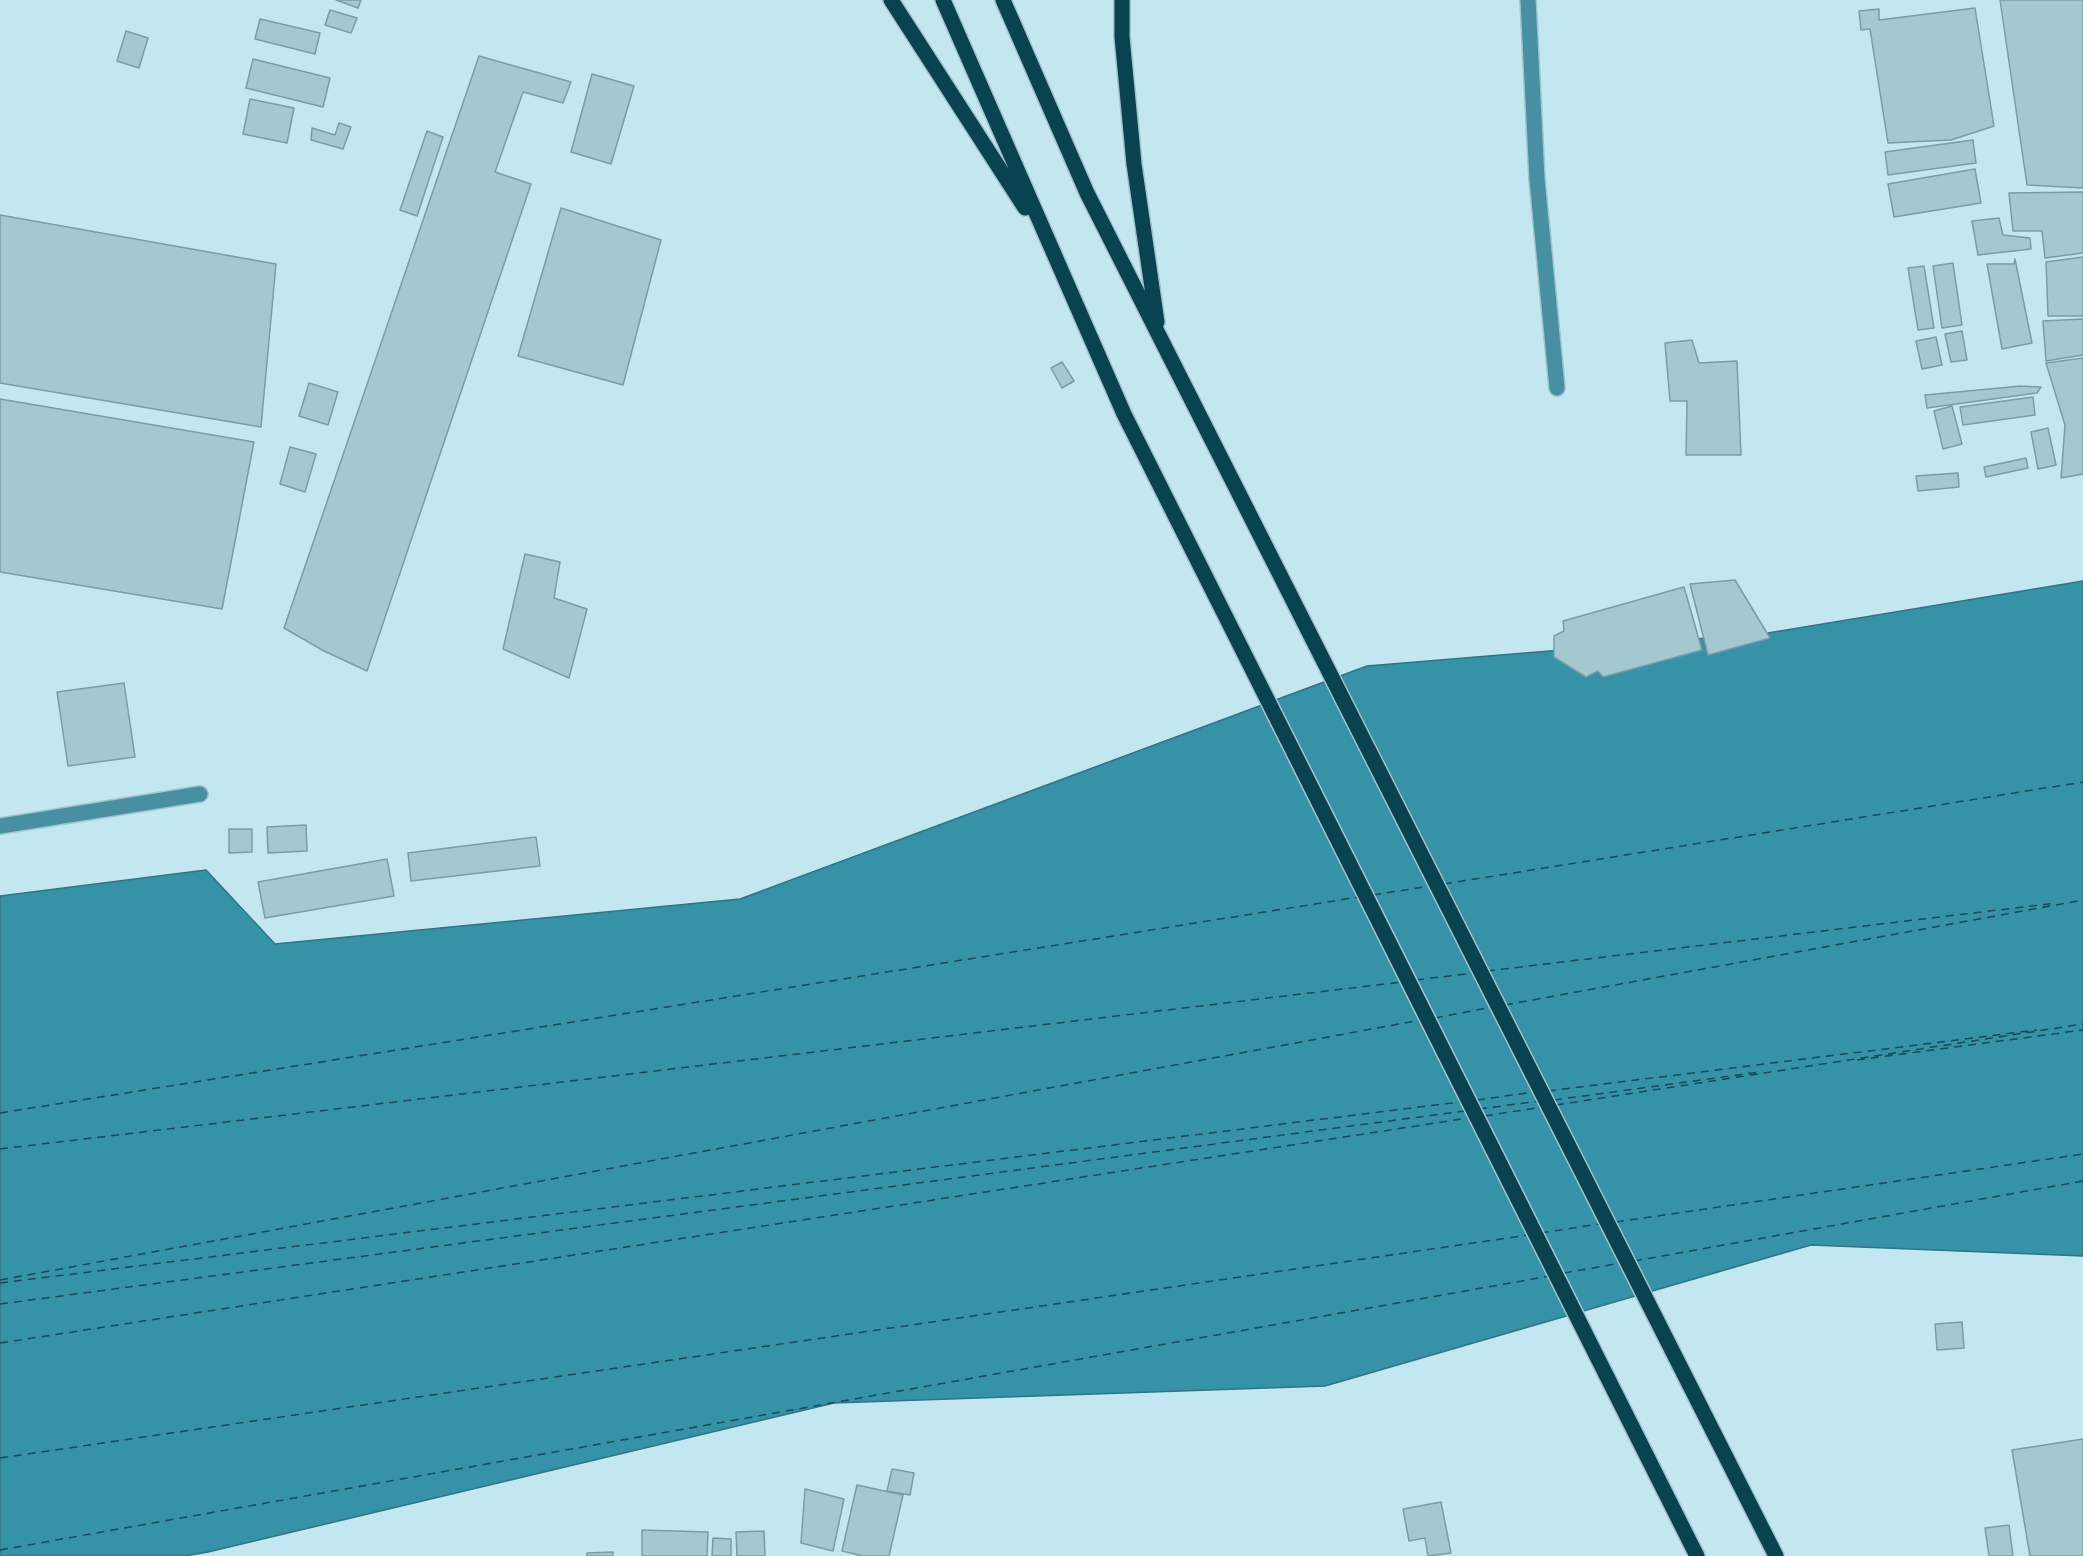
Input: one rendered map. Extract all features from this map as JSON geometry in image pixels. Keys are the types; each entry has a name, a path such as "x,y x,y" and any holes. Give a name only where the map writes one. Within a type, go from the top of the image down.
{"main road":[{"path":"891,0 1051,248"},
{"path":"943,0 1124,414 1697,1556"},
{"path":"1003,0 1087,193 1776,1556"},
{"path":"1122,0 1122,37 1134,164 1159,337"}],"street":[{"path":"1528,0 1537,179 1557,388"},
{"path":"0,826 200,794"}],"water":[{"path":"2083,581 2083,1256 1811,1245 1325,1386 834,1403 208,1552 185,1556 0,1556 0,896 206,870 275,944 740,899 1367,666 1768,633"}],"building":[{"path":"336,0 361,0 358,8"},
{"path":"2000,0 2083,0 2083,188 2027,185"},
{"path":"1975,8 1994,126 1951,140 1888,143 1870,29 1861,30 1859,11 1879,9 1879,20"},
{"path":"330,10 357,18 351,33 325,25"},
{"path":"260,19 320,33 315,54 255,39"},
{"path":"126,31 148,38 139,68 117,61"},
{"path":"479,56 571,82 563,103 523,92 495,172 531,184 367,671 324,651 284,628"},
{"path":"253,59 330,78 323,107 246,88"},
{"path":"592,74 634,86 611,164 571,152"},
{"path":"250,99 294,108 287,143 243,134"},
{"path":"339,123 351,127 343,149 311,140 312,128 335,135"},
{"path":"427,131 443,137 417,216 400,210"},
{"path":"1973,140 1976,163 1888,175 1885,152"},
{"path":"1975,169 1981,203 1894,217 1888,184"},
{"path":"2083,192 2083,253 2045,258 2042,231 2013,231 2009,193"},
{"path":"561,208 661,240 623,385 518,356"},
{"path":"0,215 276,264 261,427 0,383"},
{"path":"1999,218 2003,235 2030,238 2031,249 1978,255 1972,221"},
{"path":"2083,257 2083,316 2048,316 2046,262"},
{"path":"2015,259 2032,343 2002,349 1987,264 2014,264"},
{"path":"1953,263 1962,325 1942,328 1933,266"},
{"path":"1924,266 1934,328 1918,330 1908,268"},
{"path":"2083,319 2083,355 2046,361 2043,321"},
{"path":"1962,331 1967,360 1951,362 1945,334"},
{"path":"1936,337 1942,365 1922,369 1916,341"},
{"path":"1692,340 1699,363 1737,361 1741,455 1686,455 1687,401 1670,401 1665,343"},
{"path":"2083,358 2083,474 2061,478 2065,425 2046,363"},
{"path":"1062,362 1074,381 1062,388 1051,368"},
{"path":"309,383 338,392 328,425 299,416"},
{"path":"2021,386 2041,387 2037,393 1927,408 1925,395"},
{"path":"2033,397 2035,415 1963,425 1960,407"},
{"path":"0,399 254,442 222,609 0,572"},
{"path":"1952,406 1962,444 1943,449 1934,411"},
{"path":"2048,428 2056,465 2038,469 2031,432"},
{"path":"290,447 316,454 305,492 280,484"},
{"path":"2026,458 2028,468 1986,477 1984,467"},
{"path":"1958,473 1959,487 1918,491 1916,476"},
{"path":"525,554 560,562 554,598 587,609 569,678 503,649"},
{"path":"1735,580 1770,638 1708,655 1690,584"},
{"path":"1684,587 1702,650 1603,677 1598,671 1586,677 1554,657 1554,636 1564,631 1563,621"},
{"path":"124,683 135,757 68,766 57,692"},
{"path":"306,825 307,851 268,853 267,827"},
{"path":"229,829 252,829 252,852 229,853"},
{"path":"536,837 540,866 411,881 408,853"},
{"path":"387,859 394,896 265,918 258,882"},
{"path":"1962,1322 1964,1348 1937,1350 1935,1324"},
{"path":"2083,1439 2083,1556 2030,1556 2012,1450"},
{"path":"892,1469 914,1473 910,1495 887,1491"},
{"path":"857,1485 903,1495 889,1556 863,1556 842,1551"},
{"path":"805,1489 844,1499 833,1551 801,1543"},
{"path":"1441,1502 1451,1553 1428,1556 1425,1538 1409,1541 1403,1509"},
{"path":"2009,1525 2013,1556 1989,1556 1985,1528"},
{"path":"642,1530 708,1532 707,1556 642,1556"},
{"path":"764,1531 765,1556 737,1556 736,1532"},
{"path":"713,1538 731,1539 731,1556 712,1556"},
{"path":"613,1552 613,1556 587,1556 587,1553"}],"ferry route":[{"path":"1444,884 2083,782"},
{"path":"1373,895 1430,886"},
{"path":"0,1113 1359,897"},
{"path":"1505,1005 2083,900"},
{"path":"1487,971 2057,903"},
{"path":"1416,980 1474,973"},
{"path":"0,1149 1402,982"},
{"path":"1435,1018 1492,1007"},
{"path":"0,1280 1421,1020"},
{"path":"1556,1105 2083,1024"},
{"path":"1548,1091 2037,1030"},
{"path":"1857,1060 2083,1030"},
{"path":"1554,1100 1760,1072"},
{"path":"1477,1100 1534,1092"},
{"path":"1479,1109 1540,1101"},
{"path":"0,1283 1460,1102"},
{"path":"1485,1116 1542,1107"},
{"path":"0,1304 1465,1111"},
{"path":"0,1343 1468,1118"},
{"path":"1616,1222 2083,1154"},
{"path":"1634,1261 2083,1181"},
{"path":"1541,1233 1599,1224"},
{"path":"0,1458 1528,1235"},
{"path":"1564,1273 1621,1263"},
{"path":"0,1550 1550,1276"}]}
